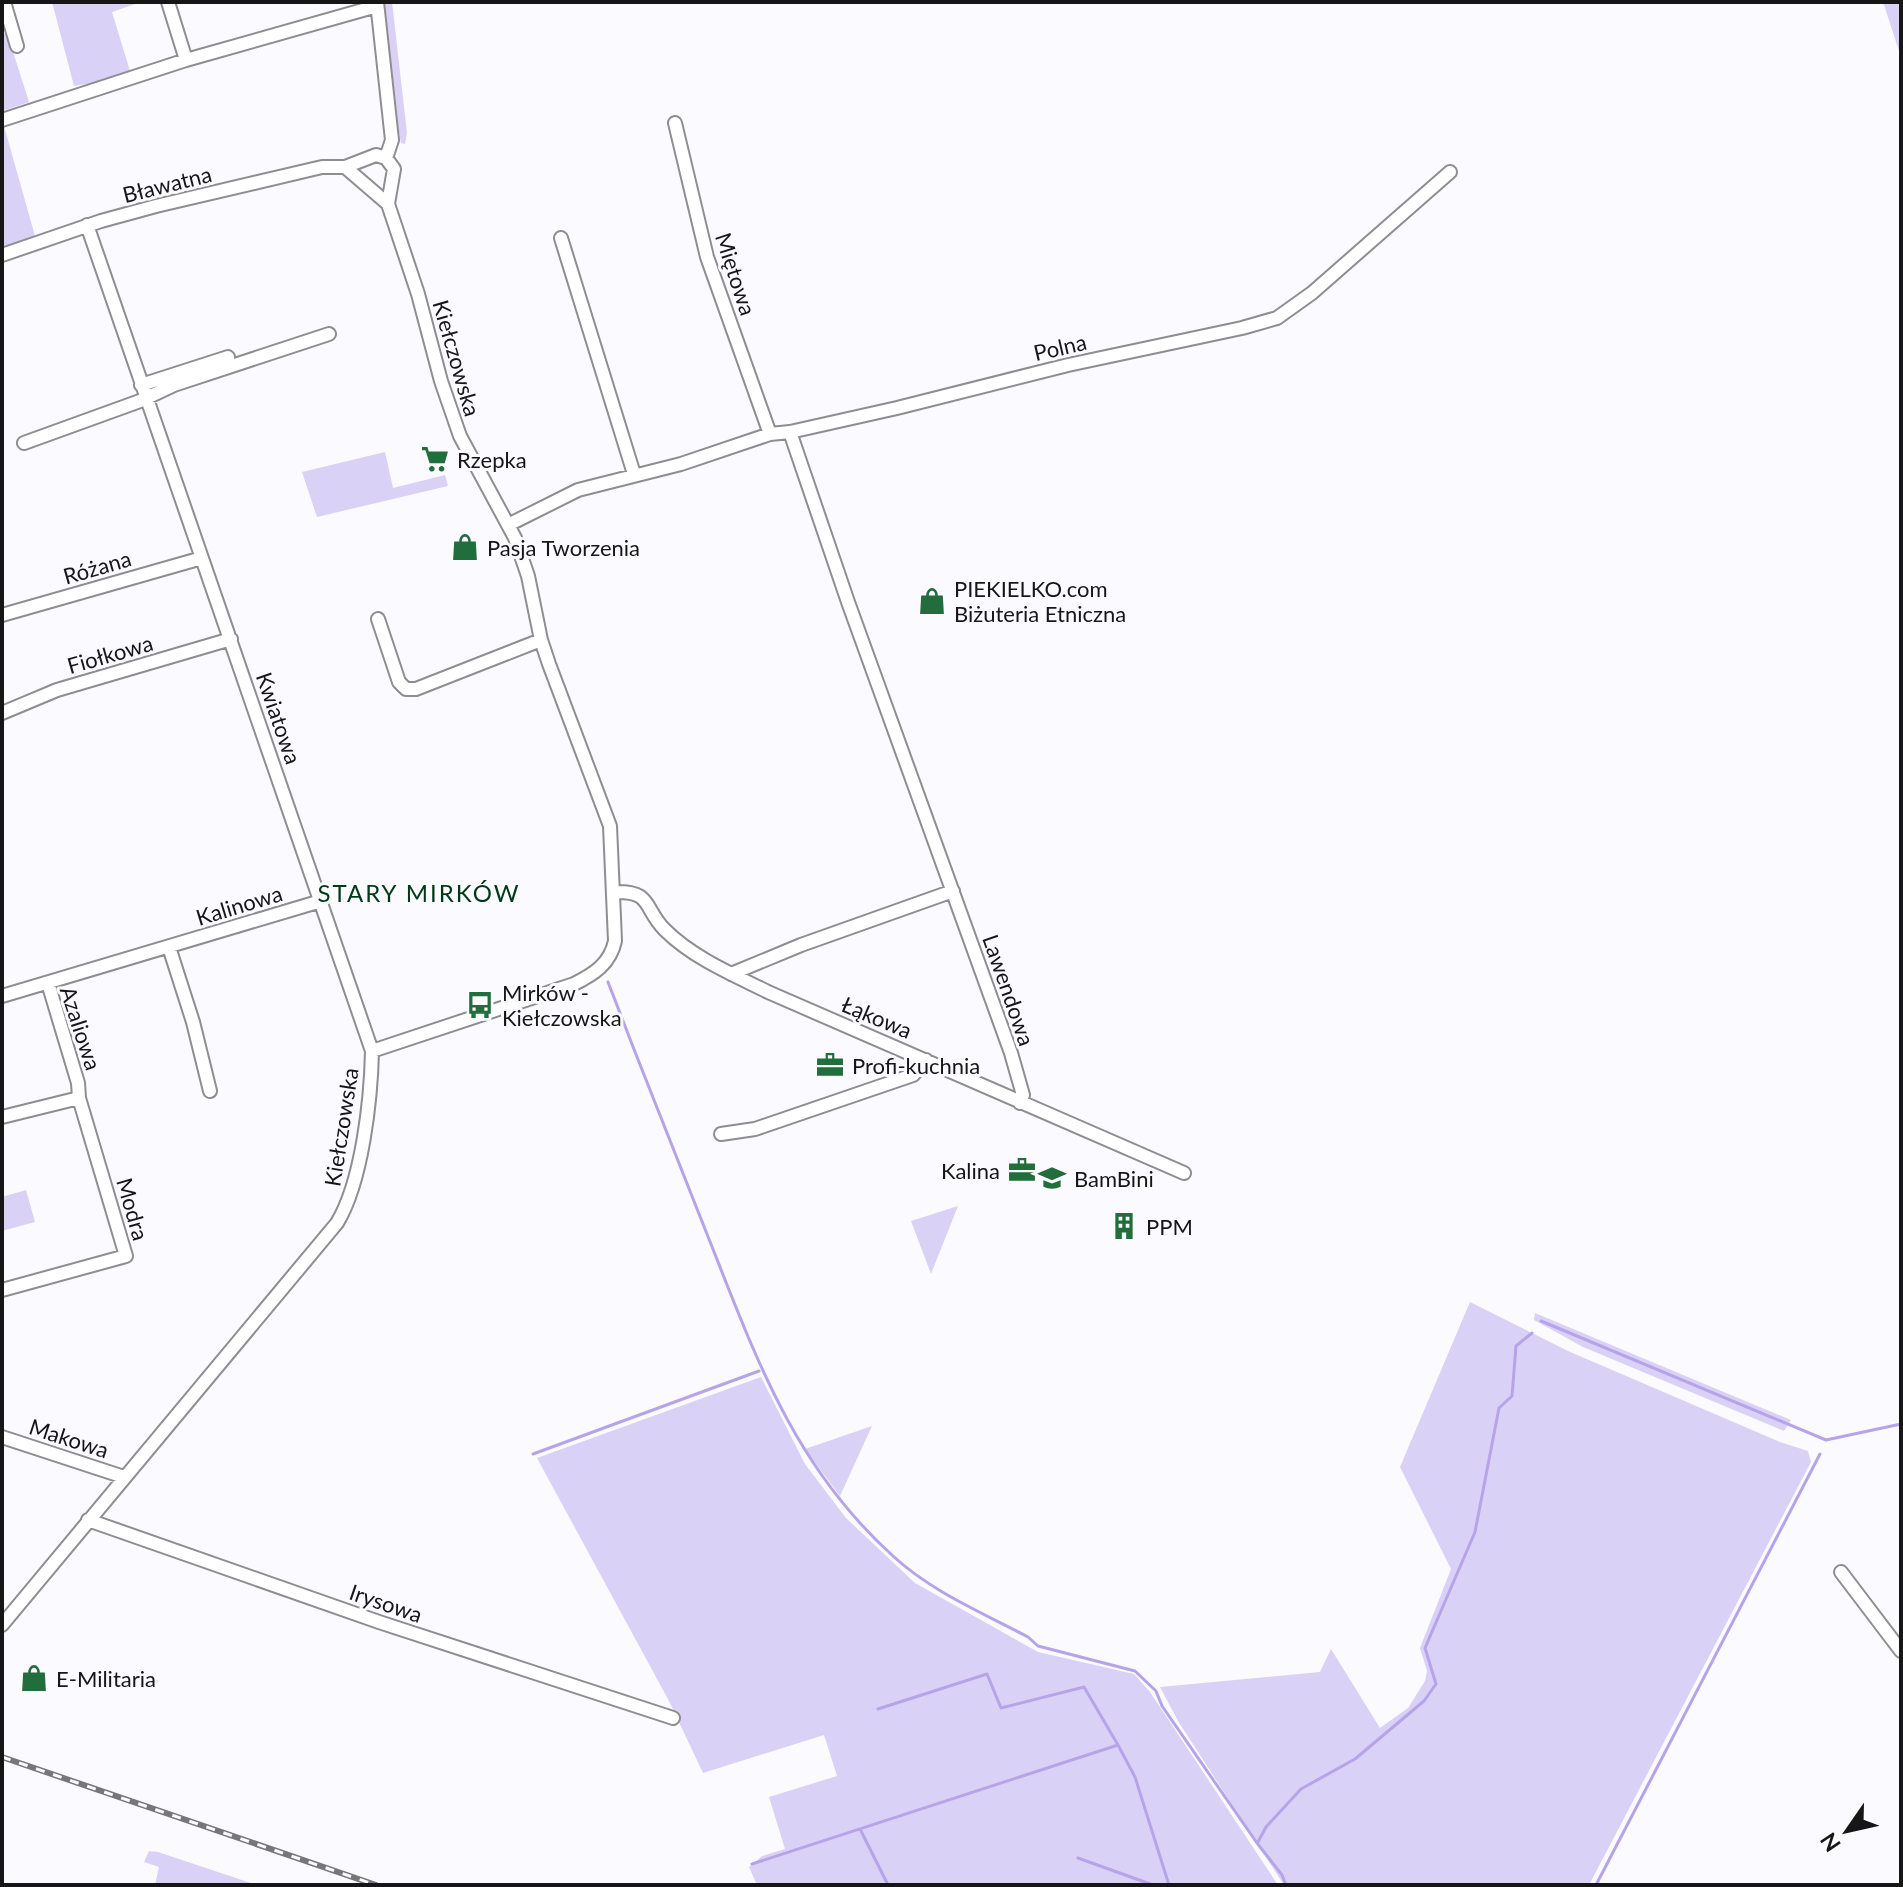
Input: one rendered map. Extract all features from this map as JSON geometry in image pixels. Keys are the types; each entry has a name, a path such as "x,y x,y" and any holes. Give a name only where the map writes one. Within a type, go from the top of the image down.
{"street":[{"path":"4,2 17,46"},
{"path":"168,2 186,60"},
{"path":"2,120 186,60 377,4 392,140 386,158"},
{"name":"Miętowa","path":"675,123 707,257 770,434"},
{"name":"Bławatna","path":"2,255 87,225 248,183 322,167 345,167 376,155 386,158"},
{"name":"Kiełczowska","path":"2,1625 337,1223 347,1206 357,1172 372,1051 566,987 593,975 604,965 614,948 612,838 606,812 541,640 528,576 508,525 455,426 434,362 414,279 388,204 394,169 386,158"},
{"path":"345,167 388,204"},
{"name":"Polna","path":"508,525 578,490 681,464 770,434 790,432 1277,318 1312,293 1450,172"},
{"name":"Kwiatowa","path":"87,225 372,1051"},
{"path":"561,238 634,474"},
{"path":"24,443 146,399 174,385 329,334"},
{"path":"141,385 228,357"},
{"name":"Lawendowa","path":"790,432 1017,1073 1023,1095 1020,1103"},
{"name":"Różana","path":"2,615 202,558"},
{"path":"378,619 399,682 406,689 416,689 541,640"},
{"name":"Fiołkowa","path":"2,713 57,690 231,639"},
{"path":"731,974 801,945 953,891"},
{"name":"Łąkowa","path":"615,892 638,894 665,930 731,974 1184,1173"},
{"name":"Kalinowa","path":"48,983 321,901"},
{"path":"169,947 193,1022 210,1091"},
{"name":"Azaliowa","path":"2,996 48,983 78,1083 79,1098 2,1117"},
{"path":"721,1134 755,1129 913,1075 926,1060"},
{"name":"Modra","path":"2,1290 126,1256 79,1098"},
{"name":"Makowa","path":"2,1437 124,1477"},
{"name":"Irysowa","path":"88,1520 379,1622 673,1718"},
{"path":"1841,1572 1901,1651"}],"shaded area":[{"path":"52,2 141,2 112,12 130,71 107,81 74,86"},
{"path":"382,2 392,2 407,133 405,144 401,143 390,84"},
{"path":"1883,2 1901,2 1901,57"},
{"path":"7,33 29,102 2,111 2,35"},
{"path":"2,126 35,236 2,248"},
{"path":"385,452 393,488 445,475 448,486 317,517 302,472"},
{"path":"26,1190 35,1222 2,1231 2,1197"},
{"path":"958,1206 931,1274 911,1221"},
{"path":"1470,1302 1568,1351 1780,1442 1808,1451 1811,1462 1589,1885 1284,1885 1178,1721 1160,1687 1320,1672 1331,1649 1380,1728 1408,1708 1425,1681 1427,1671 1420,1648 1451,1569 1400,1467"},
{"path":"1535,1313 1791,1420 1784,1431 1583,1347 1534,1320"},
{"path":"761,1377 805,1464 846,1518 915,1583 1038,1652 1134,1674 1150,1692 1278,1885 757,1885 749,1867 762,1856 785,1849 769,1797 837,1776 824,1735 703,1773 669,1701 537,1458"},
{"path":"872,1426 840,1496 805,1449"},
{"path":"149,1851 257,1885 155,1885 159,1867 144,1862"}],"waterway":[{"path":"608,982 758,1359 778,1402 827,1482 857,1520 893,1556 940,1591 1028,1637 1038,1646 1135,1671 1156,1691 1162,1706 1282,1875 1286,1885"},
{"path":"1541,1321 1826,1440 1901,1424"},
{"path":"1258,1842 1266,1827 1301,1789 1355,1759 1424,1701 1436,1684 1425,1648 1475,1532 1499,1408 1512,1396 1516,1346 1532,1333"},
{"path":"533,1454 759,1371"},
{"path":"1596,1885 1820,1454"},
{"path":"878,1709 987,1674 1001,1708 1084,1687 1118,1745"},
{"path":"752,1864 1118,1745 1135,1777 1169,1885"},
{"path":"860,1829 888,1885"},
{"path":"1078,1858 1153,1885"}],"railway":[{"path":"2,1757 376,1885"}],"place":[{"name":"Rzepka","path":"435,459"},
{"name":"Pasja Tworzenia","path":"465,547"},
{"name":"PIEKIELKO.com Biżuteria Etniczna","path":"932,601"},
{"name":"Mirków - Kiełczowska","path":"480,1005"},
{"name":"Profi-kuchnia","path":"830,1065"},
{"name":"Kalina","path":"1022,1170"},
{"name":"BamBini","path":"1052,1178"},
{"name":"PPM","path":"1124,1226"},
{"name":"E-Militaria","path":"34,1678"}],"district":[{"name":"STARY MIRKÓW","path":"419,892"}]}
